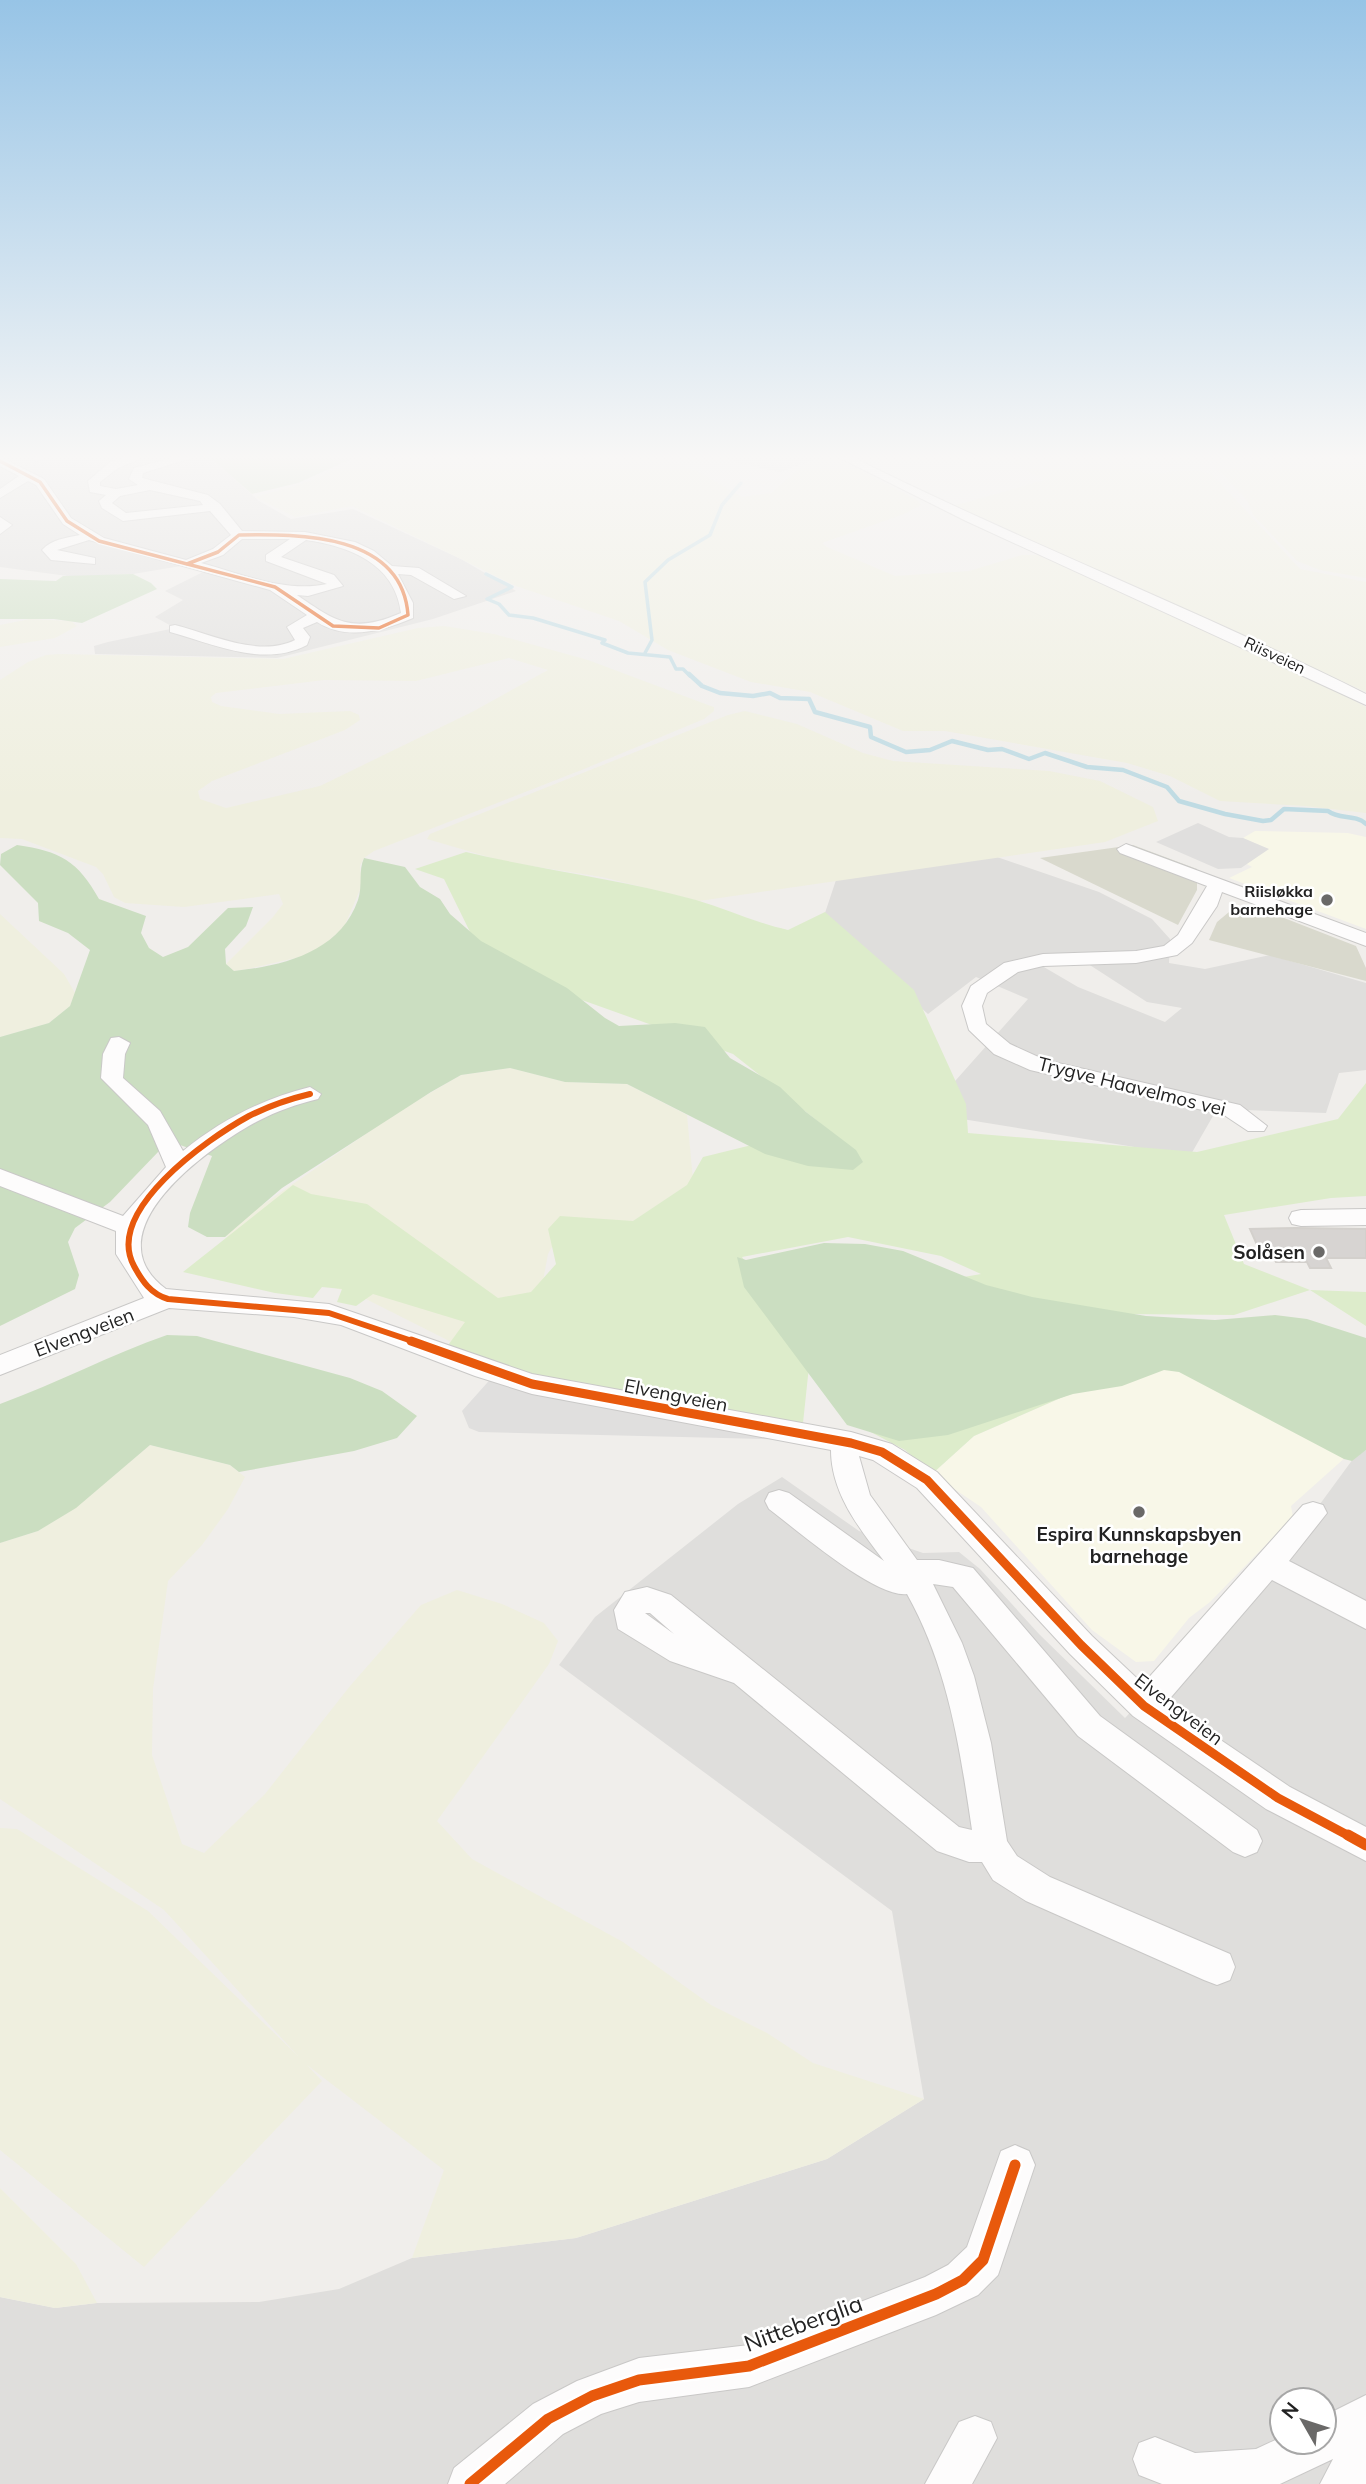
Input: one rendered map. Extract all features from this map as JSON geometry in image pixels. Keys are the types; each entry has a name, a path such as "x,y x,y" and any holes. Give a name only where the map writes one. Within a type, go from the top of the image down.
{"street":[{"path":"213,571 284,590 308,592 336,586 329,578 308,571"},
{"path":"284,590 333,626 363,629 401,620 408,615 408,605 390,571"},
{"path":"412,571 459,596"},
{"name":"Riisveien","path":"1088,571 1242,639 1366,700"},
{"path":"175,629 252,649 284,651 302,642 303,638 294,627 298,622 317,616"},
{"path":"1126,849 1366,940"},
{"name":"Trygve Haavelmos vei","path":"1219,884 1208,897 1207,906 1185,940 1170,951 1157,955 1042,960 999,972 978,990 972,1006 976,1026 1002,1049 1038,1065 1232,1110 1256,1126"},
{"path":"1207,906 1244,893"},
{"path":"120,1043 114,1054 112,1078 119,1089 157,1122 178,1169"},
{"path":"0,1177 127,1226 146,1201 178,1169 236,1125 293,1097 310,1094"},
{"path":"1301,1218 1366,1217"},
{"name":"Elvengveien","path":"127,1226 126,1247 131,1261 156,1294 168,1299 321,1312 347,1318 495,1374 531,1384 845,1442 882,1452 927,1480 1081,1645 1144,1706 1278,1798 1366,1845"},
{"name":"Elvengveien","path":"0,1365 168,1299"},
{"path":"845,1442 845,1467 852,1492 913,1577 945,1637 967,1701 991,1846 1005,1868 1038,1889 1217,1968"},
{"path":"779,1501 882,1576 899,1583 939,1572 962,1577 985,1600 1038,1669 1089,1726 1245,1842"},
{"path":"1144,1706 1313,1513"},
{"path":"1268,1564 1366,1616"},
{"path":"740,1671 949,1840 969,1846 991,1846"},
{"name":"Nitteberglia","path":"470,2484 548,2419 592,2396 639,2380 749,2366 936,2294 963,2280 983,2260 1015,2165"},
{"path":"1338,2432 1366,2417"},
{"path":"947,2484 975,2438"},
{"path":"1342,2484 1366,2453"},
{"path":"1155,2459 1195,2475 1258,2471 1290,2456"}],"shaded area":[{"path":"29,571 151,571 133,574 75,577"},
{"path":"205,571 481,571 516,591 433,619 277,658 95,654 94,646 175,628 155,617 183,600 165,591"},
{"path":"1198,823 1229,837 1243,838 1269,849 1241,868 1218,869 1156,842"},
{"name":"Riisløkka barnehage","path":"1255,831 1348,833 1366,837 1366,929 1229,878 1252,867 1245,863 1268,849 1243,838"},
{"path":"1133,845 1197,869 1197,890 1178,925 1040,858"},
{"path":"997,857 1099,892 1152,919 1170,939 1169,963 1205,969 1270,955 1366,983 1366,1070 1339,1073 1326,1113 1217,1109 1190,1156 956,1118 940,1098 1028,999 976,977 928,1014 867,960 820,928 836,880","holes":["1079,958 1147,1002 1182,1008 1165,1022 1078,987 1037,963"]},
{"path":"1253,906 1356,946 1366,968 1366,981 1209,940 1217,922 1235,907"},
{"name":"Espira Kunnskapsbyen barnehage","path":"1170,1355 1366,1439 1291,1506 1293,1517 1210,1602 1189,1618 1154,1661 1136,1662 1092,1630 981,1507 932,1474 974,1436 1120,1372"},
{"path":"495,1374 807,1440 479,1432 469,1428 462,1411"},
{"path":"1366,1450 1366,2484 0,2484 0,2297 55,2308 97,2303 259,2302 339,2289 412,2258 576,2238 827,2159 924,2099 892,1911 559,1665 595,1617 738,1504 782,1477 859,1531 923,1553 959,1552 980,1569 1039,1634 1125,1718 1290,1545 1353,1459"}],"green space":[{"path":"485,571 883,571 895,576 969,571 1078,571 1293,668 1366,707 1366,813 1220,801 1170,776 1127,763 945,731 903,731 810,692 751,682 668,650 619,621 516,586"},
{"path":"1097,571 1310,571 1366,582 1366,692"},
{"path":"1325,571 1366,571 1366,578"},
{"path":"133,574 157,589 82,623 54,619 0,619 0,579 56,581 63,576"},
{"path":"30,619 71,621 77,626 55,638 0,647 0,625"},
{"path":"444,626 494,634 588,660 714,707 714,711 704,719 584,769 374,851 364,858 360,866 362,885 344,927 321,948 300,957 247,969 234,971 226,964 283,904 279,894 184,907 125,903 114,897 103,874 96,867 22,839 0,838 0,680 28,662 46,655 60,654 283,659 418,628","holes":["509,658 548,670 472,712 320,786 226,808 200,799 198,791 212,781 345,730 360,720 359,715 350,711 279,714 221,706 212,702 211,697 216,693 324,680 416,681"]},
{"path":"745,711 797,724 863,753 893,761 1049,771 1100,781 1153,807 1158,821 1105,842 699,901 602,877 506,862 427,839 430,834 728,715"},
{"path":"17,845 45,851 66,860 83,875 99,899 146,916 141,933 149,948 163,957 188,947 228,908 253,907 246,926 225,949 226,964 234,971 290,960 324,944 338,932 350,918 358,900 364,858 405,867 420,887 440,899 450,914 481,941 567,988 619,1026 675,1023 705,1027 730,1058 780,1087 806,1112 856,1150 863,1162 853,1170 808,1166 765,1154 627,1084 565,1082 510,1068 461,1075 282,1188 225,1237 207,1237 188,1227 190,1213 212,1156 180,1145 159,1151 110,1202 75,1228 68,1242 79,1275 75,1289 0,1326 0,1037 49,1023 70,1006 90,950 68,933 39,921 38,903 0,865 1,854"},
{"path":"466,852 696,900 788,930 825,912 914,990 966,1104 968,1133 1197,1152 1338,1119 1366,1083 1366,1196 1331,1198 1224,1215 1244,1264 1310,1290 1234,1315 1124,1314 1120,1372 974,1436 932,1474 905,1450 865,1429 929,1283 981,1274 941,1256 848,1237 742,1257 810,1357 803,1423 545,1380 446,1348 465,1322 373,1294 356,1306 337,1302 342,1289 322,1287 313,1298 275,1293 183,1272 293,1185 311,1194 367,1204 498,1298 531,1292 556,1264 548,1229 560,1216 633,1221 687,1185 703,1157 825,1127 733,1054 554,990 472,936 444,879 415,869"},
{"path":"0,914 64,974 75,993 70,1006 49,1023 0,1037"},
{"path":"510,1068 565,1082 627,1084 687,1115 693,1180 660,1228 558,1236 548,1254 543,1281 487,1360 358,1295 220,1253 228,1233 255,1210 401,1110 461,1075"},
{"path":"824,1243 865,1244 903,1251 986,1285 1032,1297 1146,1316 1215,1320 1275,1315 1307,1319 1366,1338 1366,1450 1352,1461 1344,1459 1179,1372 1164,1370 1122,1386 1073,1394 948,1435 899,1441 847,1425 744,1287 737,1257 746,1260"},
{"path":"1310,1290 1366,1292 1366,1326"},
{"path":"167,1335 197,1336 350,1378 382,1391 417,1416 397,1438 354,1451 239,1472 230,1465 150,1445 76,1508 38,1531 0,1543 0,1404"},
{"path":"150,1445 230,1465 245,1477 228,1509 202,1545 168,1581 153,1689 152,1755 182,1844 204,1853 265,1794 350,1686 421,1605 457,1590 502,1604 544,1623 558,1641 549,1664 437,1821 472,1859 623,1942 711,2005 767,2033 813,2063 924,2099 827,2159 576,2238 412,2258 444,2170 307,2065 322,2081 144,2267 0,2150 0,1828 17,1829 148,1911 298,2056 164,1910 0,1799 0,1543 38,1531 75,1508"},
{"path":"0,2188 76,2264 97,2303 55,2308 0,2297"}],"building":[{"name":"Solåsen","path":"1250,1229 1366,1229 1366,1258 1326,1258 1331,1268 1310,1268 1307,1262 1276,1262 1270,1247 1258,1247"}],"waterway":[{"path":"645,653 652,640 645,582 657,571"},
{"path":"486,574 512,587 487,599 499,604 509,615 533,618 605,640 602,643 628,653 670,657 676,669 683,669 690,676"},
{"path":"689,674 702,686 720,693 753,696 770,693 780,698 809,699 815,712 870,727 871,737 906,752 930,750 952,741 988,750 1002,749 1029,759 1045,753 1087,767 1123,770 1167,787 1179,801 1225,814 1263,821 1271,820 1284,809 1328,811 1366,824"}],"cycle path":[{"path":"213,571 275,587 333,626 379,628 408,615 403,596 389,571"},
{"path":"310,1094 270,1106 230,1128 177,1169 138,1211 128,1231 129,1254 144,1282 153,1292 180,1301 294,1308 329,1313 532,1384 851,1443 882,1452 927,1480 1081,1645 1144,1706 1278,1798 1366,1845"},
{"path":"470,2484 548,2419 592,2396 639,2380 749,2366 936,2294 963,2280 983,2260 1015,2165"}],"place":[{"name":"Riisløkka barnehage","path":"1327,900"},
{"name":"Solåsen","path":"1319,1252"},
{"name":"Espira Kunnskapsbyen barnehage","path":"1139,1512"}]}
